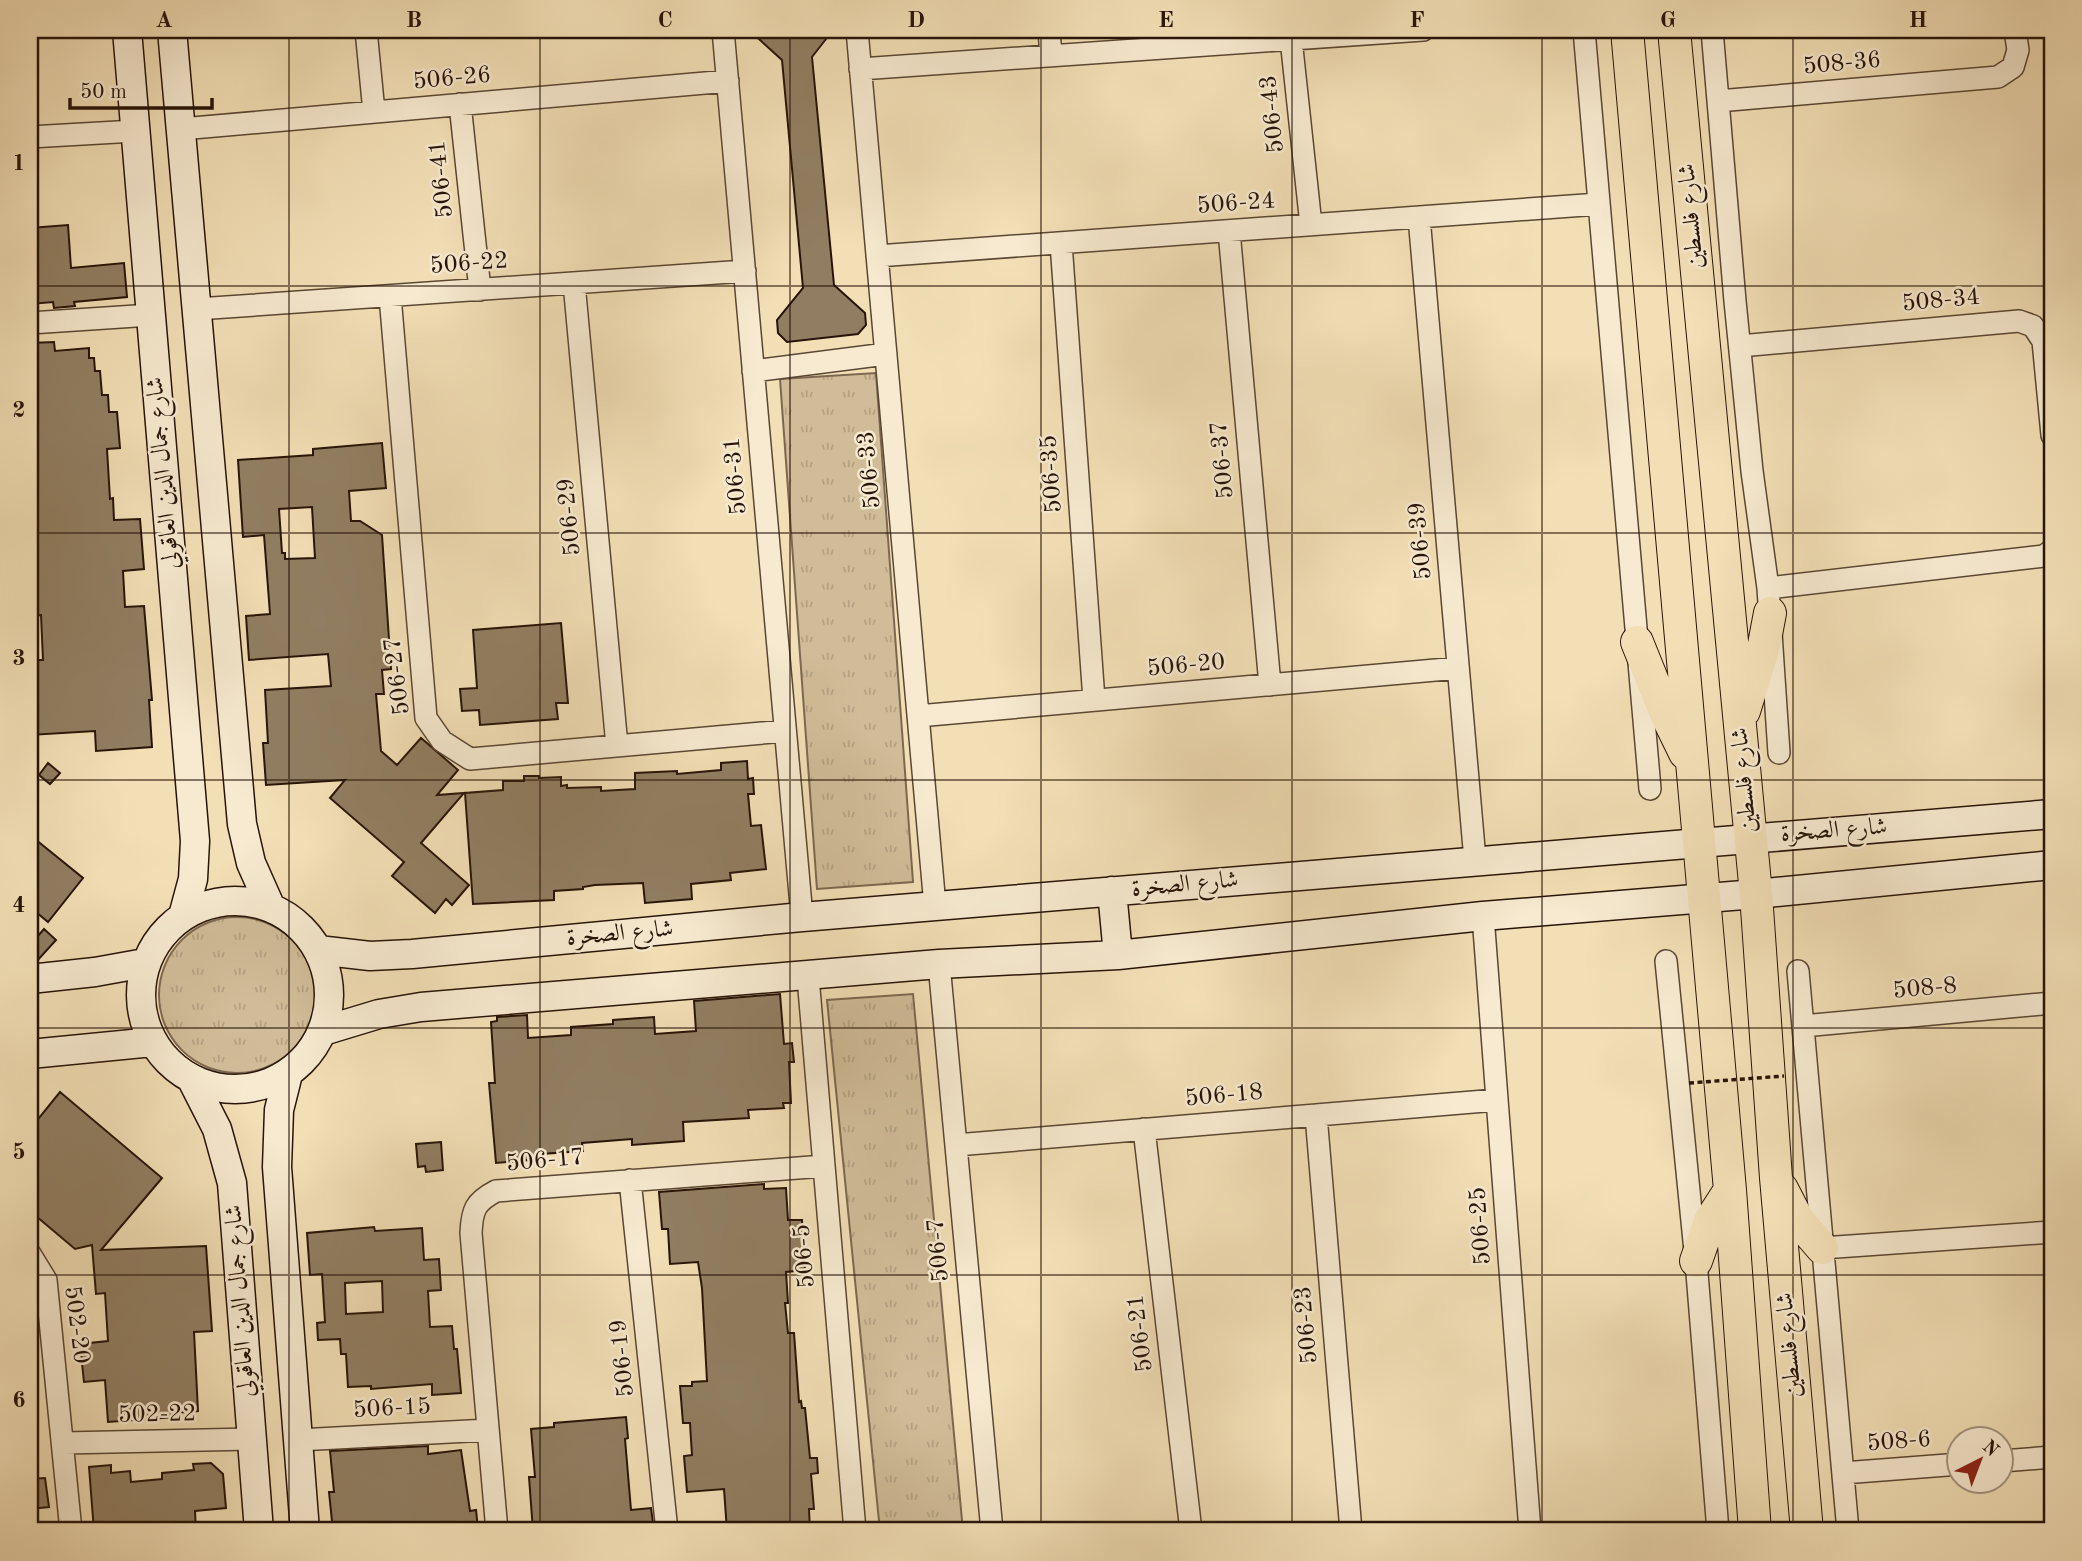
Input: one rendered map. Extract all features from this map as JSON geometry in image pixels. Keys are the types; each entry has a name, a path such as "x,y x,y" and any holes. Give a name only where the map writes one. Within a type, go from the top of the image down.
{"main road":[{"name":"شارع فلسطين","path":"1627,30 1730,1190 1755,1531"},
{"name":"شارع فلسطين","path":"1674,30 1756,894 1776,1178 1807,1531"},
{"path":"1740,722 1753,687 1769,601"},
{"path":"1637,642 1665,714 1693,769"},
{"path":"1776,1178 1798,1220 1822,1248"},
{"path":"1696,1261 1710,1221 1730,1190"}],"street":[{"name":"شارع جمال الدين العاقولي","path":"127,30 195,841 193,879 183,916"},
{"name":"شارع جمال الدين العاقولي","path":"172,30 242,824 251,863 271,908"},
{"path":"366,30 374,112"},
{"name":"506-31","path":"723,30 802,917"},
{"name":"506-33","path":"857,30 935,906"},
{"path":"1049,30 1051,56"},
{"path":"860,69 1051,56 1218,37 1291,39 1413,30"},
{"path":"1584,30 1650,789"},
{"path":"1712,30 1752,471 1769,601 1779,753"},
{"name":"508-36","path":"1718,101 1998,77 2013,67 2018,50 2015,30"},
{"name":"506-43","path":"1291,39 1311,225"},
{"name":"506-26","path":"181,129 728,81"},
{"name":"506-41","path":"460,104 480,290"},
{"path":"30,137 135,131"},
{"name":"506-24","path":"877,256 1599,205"},
{"name":"506-39","path":"1419,218 1475,860"},
{"name":"506-37","path":"1229,231 1270,685"},
{"name":"506-35","path":"1061,243 1094,701"},
{"name":"506-22","path":"197,309 745,271"},
{"name":"506-29","path":"574,283 617,746"},
{"name":"506-27","path":"390,296 426,718 442,741 470,759 785,731"},
{"path":"30,323 151,315"},
{"name":"508-34","path":"1740,346 2019,321 2033,326 2043,341 2052,427"},
{"path":"753,371 886,354"},
{"path":"1769,601 2044,556 2052,550"},
{"name":"506-20","path":"918,716 1458,668"},
{"name":"شارع الصخرة","path":"318,950 370,956 412,954 802,917 2052,814"},
{"path":"323,1031 379,1014 421,1007 808,977 939,964 1118,955 1483,916 1756,894 2052,865"},
{"path":"1112,891 1118,955"},
{"path":"226,901 249,902 271,908 298,925 318,950 328,976 330,1003 323,1031 309,1055 288,1074 265,1086 241,1090 215,1088 192,1080 170,1064 153,1042 143,1017 140,990 145,963 154,945 167,929 183,916 204,906 226,901"},
{"name":"506-25","path":"1483,916 1530,1531"},
{"path":"1666,961 1696,1261 1718,1531"},
{"path":"30,979 145,963"},
{"name":"506-7","path":"939,964 992,1531"},
{"path":"1798,971 1848,1531"},
{"name":"506-5","path":"808,977 855,1531"},
{"name":"508-8","path":"1803,1026 2052,1003"},
{"path":"30,1054 153,1042"},
{"name":"شارع جمال الدين العاقولي","path":"288,1074 279,1110 276,1167 305,1531"},
{"name":"شارع جمال الدين العاقولي","path":"192,1080 217,1129 232,1183 259,1531"},
{"name":"506-18","path":"956,1145 1497,1100"},
{"name":"506-23","path":"1315,1115 1351,1531"},
{"name":"506-21","path":"1144,1129 1191,1531"},
{"name":"506-17","path":"497,1531 471,1233 472,1214 481,1199 496,1191 824,1166"},
{"name":"506-19","path":"630,1180 667,1531"},
{"path":"1822,1248 2052,1232"},
{"name":"502-20","path":"30,1254 46,1280 71,1531"},
{"name":"506-15","path":"298,1440 488,1430"},
{"name":"502-22","path":"64,1443 251,1439"},
{"path":"2016,1460 2052,1457"},
{"name":"508-6","path":"1843,1473 1946,1465"}],"path":[{"path":"1689,1083 1784,1076"}],"green space":[{"path":"876,373 913,882 817,889 780,379"},
{"path":"237,917 267,923 292,940 309,965 315,995 309,1025 292,1050 267,1067 237,1073 207,1067 182,1050 165,1025 159,995 165,965 182,940 207,923"},
{"path":"913,994 963,1531 880,1531 827,1000"}],"building":[{"path":"749,30 833,30 812,57 834,285 865,313 866,325 858,334 787,342 778,333 777,320 803,288 782,60"},
{"path":"68,225 71,268 124,263 127,297 74,302 75,306 54,308 53,302 30,304 30,228"},
{"path":"54,342 55,351 89,348 89,358 94,358 95,371 100,371 102,395 108,395 109,412 117,412 120,448 107,449 110,499 113,498 114,520 140,519 144,569 123,571 125,607 144,606 152,700 149,700 152,747 96,751 95,731 30,735 30,707 38,706 35,660 43,660 41,615 30,616 30,343"},
{"path":"382,443 386,488 349,491 351,521 360,521 382,535 391,669 382,670 384,694 376,694 381,751 397,765 421,738 458,770 437,795 464,793 421,843 469,885 452,905 446,899 435,913 392,876 404,862 330,798 345,780 266,785 263,743 268,743 265,690 331,686 328,654 249,660 246,616 270,614 264,535 243,537 238,460 313,455 313,449","holes":["312,507 315,558 285,559 285,553 282,553 279,509"]},
{"path":"561,623 568,703 556,703 558,719 480,725 479,710 462,711 460,689 477,688 473,630"},
{"path":"747,761 748,779 753,778 754,794 748,794 751,826 761,825 766,869 730,873 731,880 691,884 692,899 645,903 643,883 595,885 583,889 554,891 554,900 473,904 465,793 503,790 503,781 524,781 524,776 561,777 561,786 567,785 567,788 601,787 601,791 635,789 635,773 677,771 677,774 721,770 721,763"},
{"path":"48,763 60,773 50,784 39,775"},
{"path":"30,835 83,878 48,922 30,907"},
{"path":"44,929 56,940 36,962 30,962 30,945"},
{"path":"780,994 784,1044 792,1043 794,1062 789,1062 791,1103 783,1103 784,1108 748,1110 749,1118 683,1122 684,1141 632,1145 632,1139 582,1143 583,1151 541,1154 541,1159 496,1163 489,1083 495,1083 491,1022 497,1021 497,1017 527,1015 528,1038 571,1035 571,1027 654,1017 655,1034 696,1031 694,1001"},
{"path":"60,1092 162,1178 101,1250 206,1246 212,1331 194,1332 198,1411 175,1413 175,1417 108,1422 105,1380 84,1382 80,1344 108,1341 105,1293 96,1294 92,1245 75,1249 30,1211 30,1129"},
{"path":"441,1142 443,1170 426,1172 425,1166 418,1167 416,1144"},
{"path":"764,1184 764,1189 786,1188 788,1220 802,1220 805,1270 786,1272 788,1303 785,1303 788,1333 794,1333 799,1402 801,1401 802,1408 805,1408 810,1458 817,1458 818,1473 811,1474 814,1509 809,1509 810,1531 727,1531 724,1489 687,1492 684,1456 692,1455 690,1423 683,1423 680,1386 692,1386 692,1382 707,1381 702,1288 698,1262 670,1264 668,1229 662,1229 659,1192"},
{"path":"374,1227 375,1231 422,1228 424,1260 439,1259 441,1290 428,1291 430,1327 452,1326 461,1393 432,1395 432,1384 371,1389 371,1386 348,1387 346,1354 341,1354 340,1339 318,1340 317,1323 325,1322 322,1274 310,1275 307,1233","holes":["382,1281 383,1312 346,1314 345,1283"]},
{"path":"626,1417 628,1438 625,1439 631,1510 651,1508 654,1530 533,1531 529,1477 535,1477 531,1429 554,1427 554,1423"},
{"path":"428,1446 428,1454 461,1450 470,1511 476,1510 478,1529 333,1531 329,1492 334,1492 330,1451"},
{"path":"211,1463 223,1474 226,1508 195,1511 196,1531 94,1531 89,1467 111,1465 111,1473 130,1471 131,1482 162,1479 162,1473 194,1470 193,1464"},
{"path":"45,1478 49,1507 30,1509 30,1479"}]}
